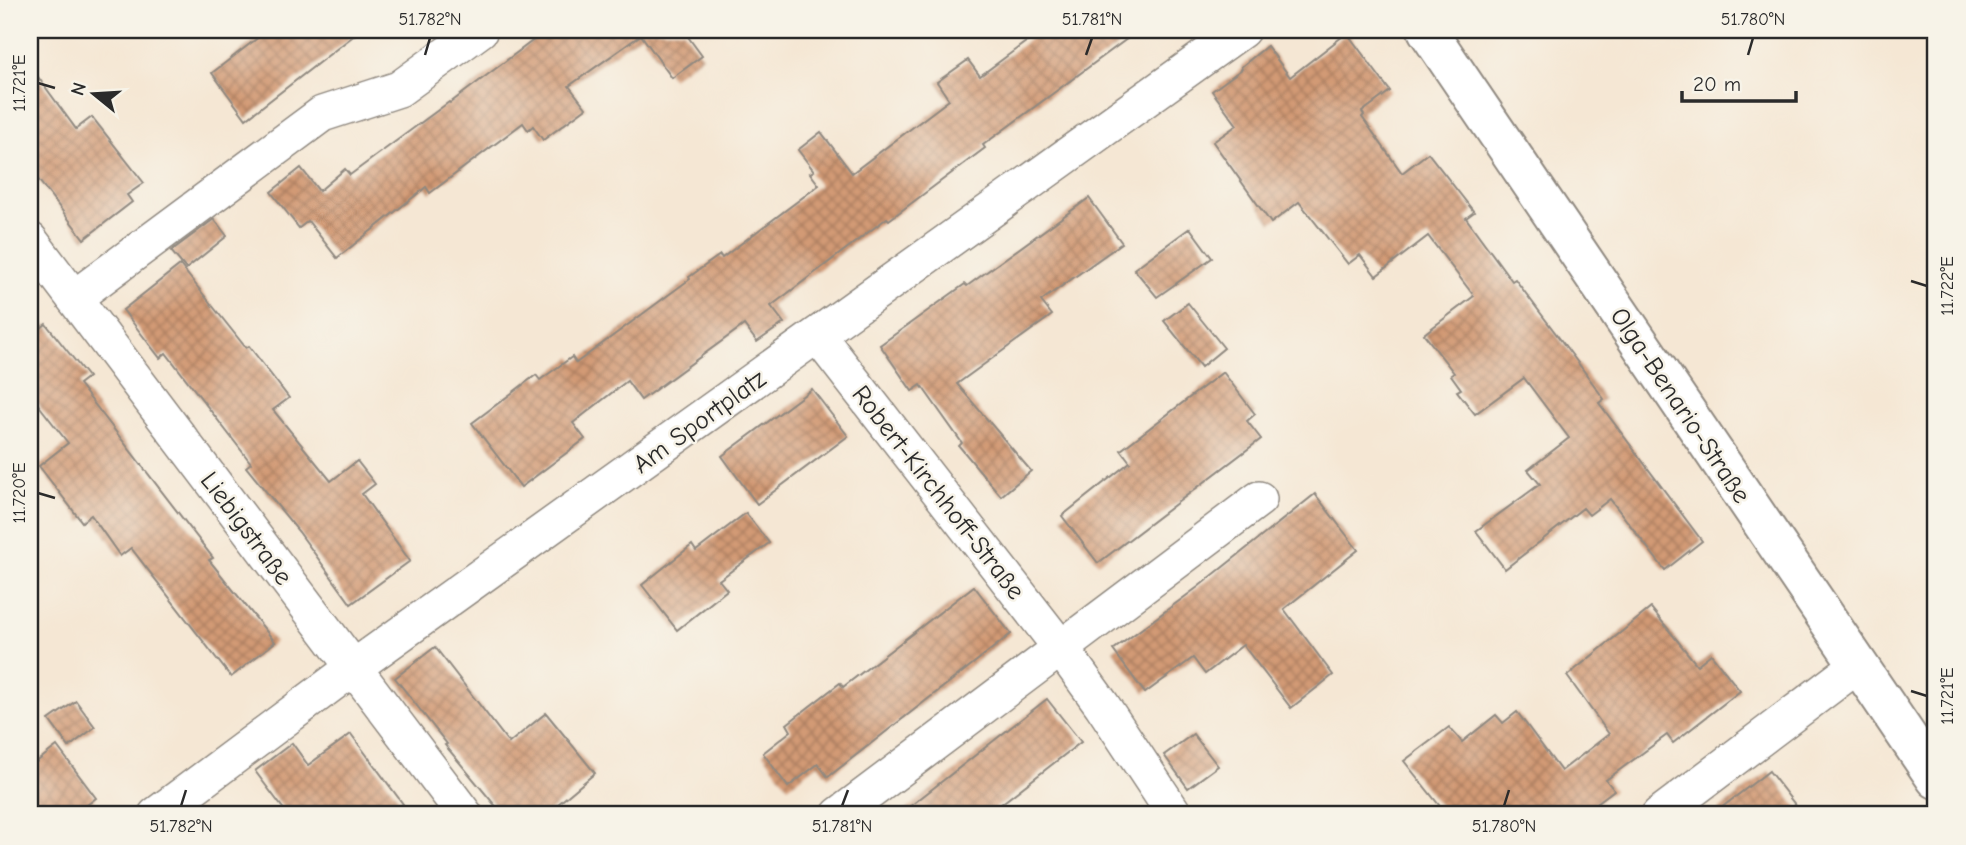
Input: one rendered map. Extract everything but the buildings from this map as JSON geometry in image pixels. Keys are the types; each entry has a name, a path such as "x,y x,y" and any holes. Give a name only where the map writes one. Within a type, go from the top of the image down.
{"street":[{"path":"74,299 323,114 400,89 480,30"},
{"name":"Am Sportplatz","path":"156,815 353,668 1242,30"},
{"name":"Olga-Benario-Straße","path":"1427,30 1936,779"},
{"name":"Liebigstraße","path":"30,240 465,815"},
{"name":"Robert-Kirchhoff-Straße","path":"818,336 1060,648 1102,705 1175,815"},
{"path":"839,815 1259,499"},
{"path":"1659,815 1858,665"}]}
